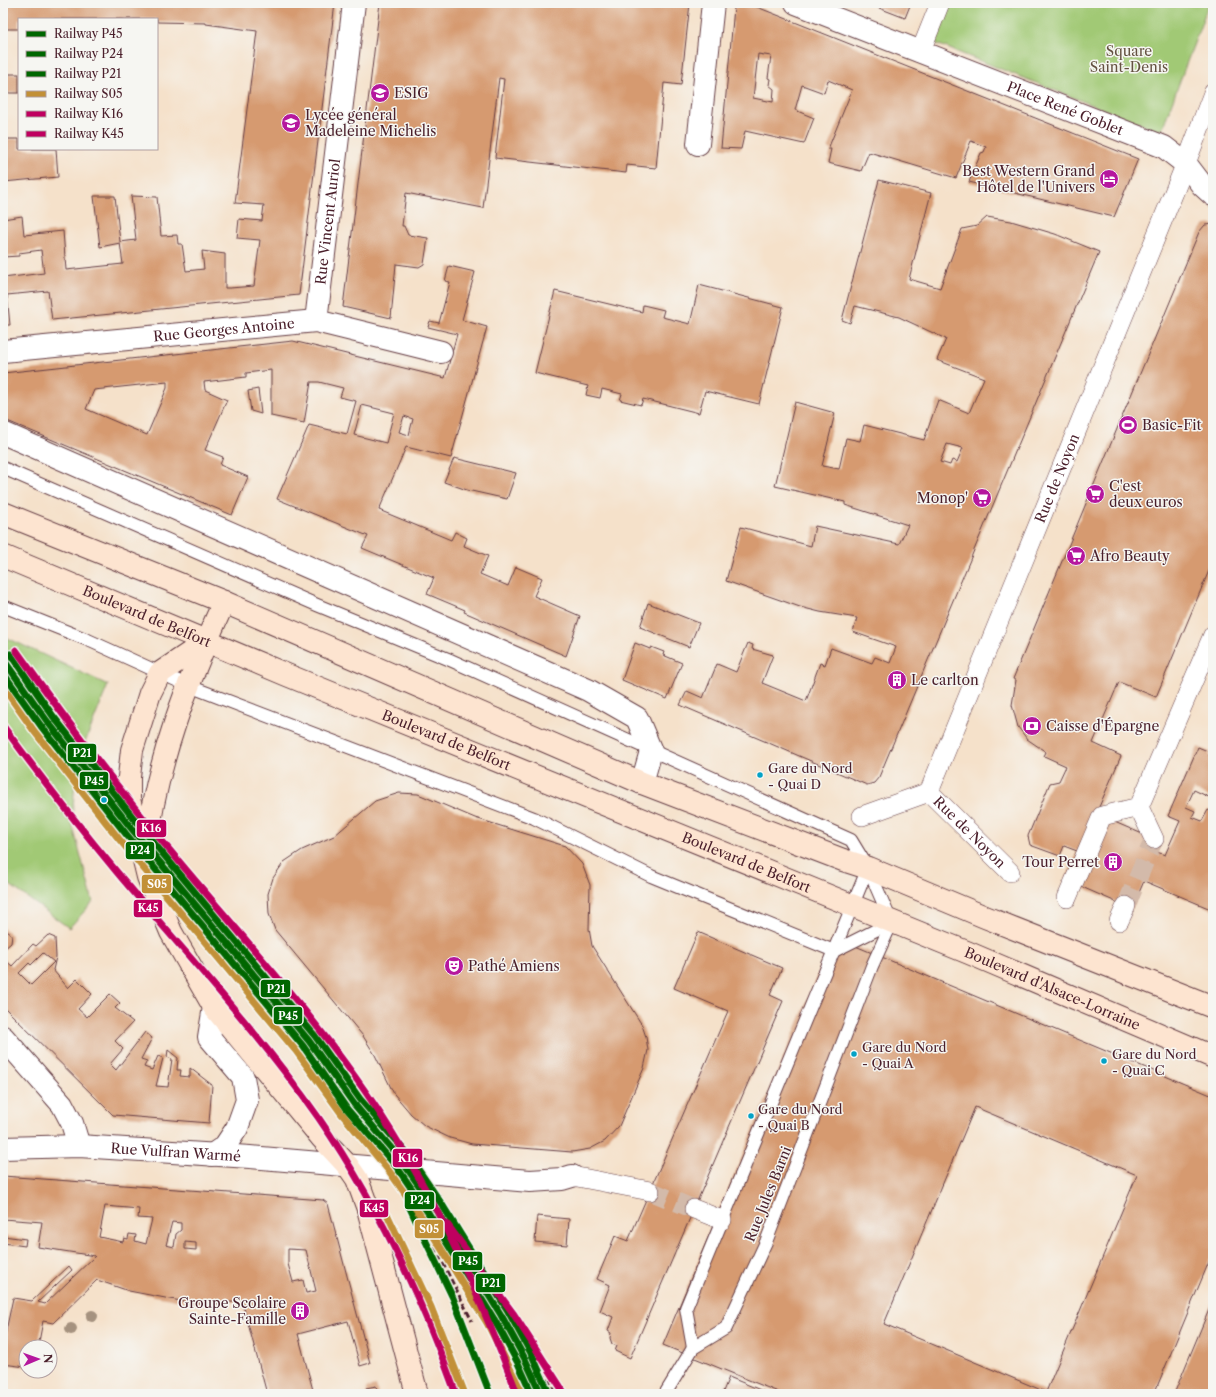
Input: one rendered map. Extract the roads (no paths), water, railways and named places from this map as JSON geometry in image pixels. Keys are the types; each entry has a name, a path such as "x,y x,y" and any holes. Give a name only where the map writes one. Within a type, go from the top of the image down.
{"main road":[{"path":"3,513 224,602 642,783 821,852 868,868 1213,1007"},
{"name":"Boulevard de Belfort","path":"3,556 206,642 892,922"},
{"path":"145,861 153,802 160,774 189,686 206,642 224,602"},
{"path":"206,642 160,673 150,693 132,750 129,777 130,800 148,877 171,932 214,1007 322,1138 348,1166 357,1179 368,1209 417,1394"},
{"name":"Boulevard d'Alsace-Lorraine","path":"892,922 1213,1057"}],"street":[{"name":"Rue Vincent Auriol","path":"316,321 354,3"},
{"path":"698,144 713,3"},
{"name":"Place René Goblet","path":"796,3 1164,148 1186,164 1202,185 1213,195"},
{"path":"920,53 940,3"},
{"path":"1186,164 1213,93"},
{"name":"Rue de Noyon","path":"862,816 929,792 1186,164"},
{"name":"Rue Georges Antoine","path":"3,351 316,321 441,352"},
{"path":"3,434 588,690 637,718 651,751 642,783"},
{"path":"1154,839 1139,807 1213,635"},
{"name":"Rue de Noyon","path":"929,792 1010,872"},
{"path":"1067,898 1102,816 1139,807"},
{"path":"212,1155 225,1146 237,1128 247,1100 242,1077 209,1037 214,1007"},
{"path":"3,1037 62,1104 72,1123 79,1146"},
{"name":"Rue Vulfran Warmé","path":"3,1148 79,1146 212,1155 530,1181 556,1180 572,1176"},
{"path":"572,1176 650,1191"},
{"path":"694,1209 722,1220"}],"lane":[{"path":"3,468 448,660 851,840 868,868 892,922 834,951 652,876 534,818 189,686 88,640 3,606"},
{"path":"693,1348 686,1308 868,868"},
{"name":"Rue Jules Barni","path":"665,1394 693,1348 726,1328 766,1242 872,966 892,922"}],"tunnel":[{"path":"1126,906 1154,839"},
{"path":"650,1191 694,1209"}],"railway":[{"path":"412,1208 433,1244 472,1321"},
{"path":"458,1244 557,1394"}],"rail line":[{"name":"K16","path":"16,650 131,804 314,1022 366,1092 427,1191 474,1288 515,1388"},
{"name":"P21","path":"10,654 53,716 138,824 315,1036 360,1099 409,1156 443,1206 508,1311 532,1355 548,1391"},
{"name":"P45","path":"3,659 47,721 132,829 309,1041 354,1104 402,1161 436,1210 501,1315 525,1359 541,1394"},
{"name":"P24","path":"3,673 41,726 126,834 303,1046 347,1109 396,1166 429,1214 494,1319 518,1363 532,1394"},
{"name":"S05","path":"3,687 34,731 119,839 296,1051 341,1113 389,1171 423,1219 487,1323 523,1394"},
{"name":"K45","path":"3,726 44,781 116,871 245,1022 295,1085 318,1117 360,1182 396,1251 413,1286 456,1394"},
{"name":"P21","path":"409,1206 453,1298 489,1391"},
{"name":"S05","path":"388,1216 431,1307 465,1394"},
{"name":"K45","path":"447,1224 513,1313 565,1394"}],"place":[{"name":"ESIG","path":"380,93"},
{"name":"Lycée général Madeleine Michelis","path":"291,123"},
{"name":"Best Western Grand Hôtel de l'Univers","path":"1109,179"},
{"name":"Basic-Fit","path":"1128,425"},
{"name":"C'est deux euros","path":"1095,494"},
{"name":"Monop'","path":"982,498"},
{"name":"Afro Beauty","path":"1076,556"},
{"name":"Le carlton","path":"897,680"},
{"name":"Caisse d'Épargne","path":"1032,726"},
{"name":"Gare du Nord - Quai D","path":"760,775"},
{"name":"Tour Perret","path":"1113,862"},
{"name":"Pathé Amiens","path":"454,966"},
{"name":"Gare du Nord - Quai A","path":"854,1054"},
{"name":"Gare du Nord - Quai C","path":"1104,1061"},
{"name":"Gare du Nord - Quai B","path":"751,1116"},
{"name":"Groupe Scolaire Sainte-Famille","path":"300,1311"}],"park label":[{"name":"Square Saint-Denis","path":"1129,60"}]}
